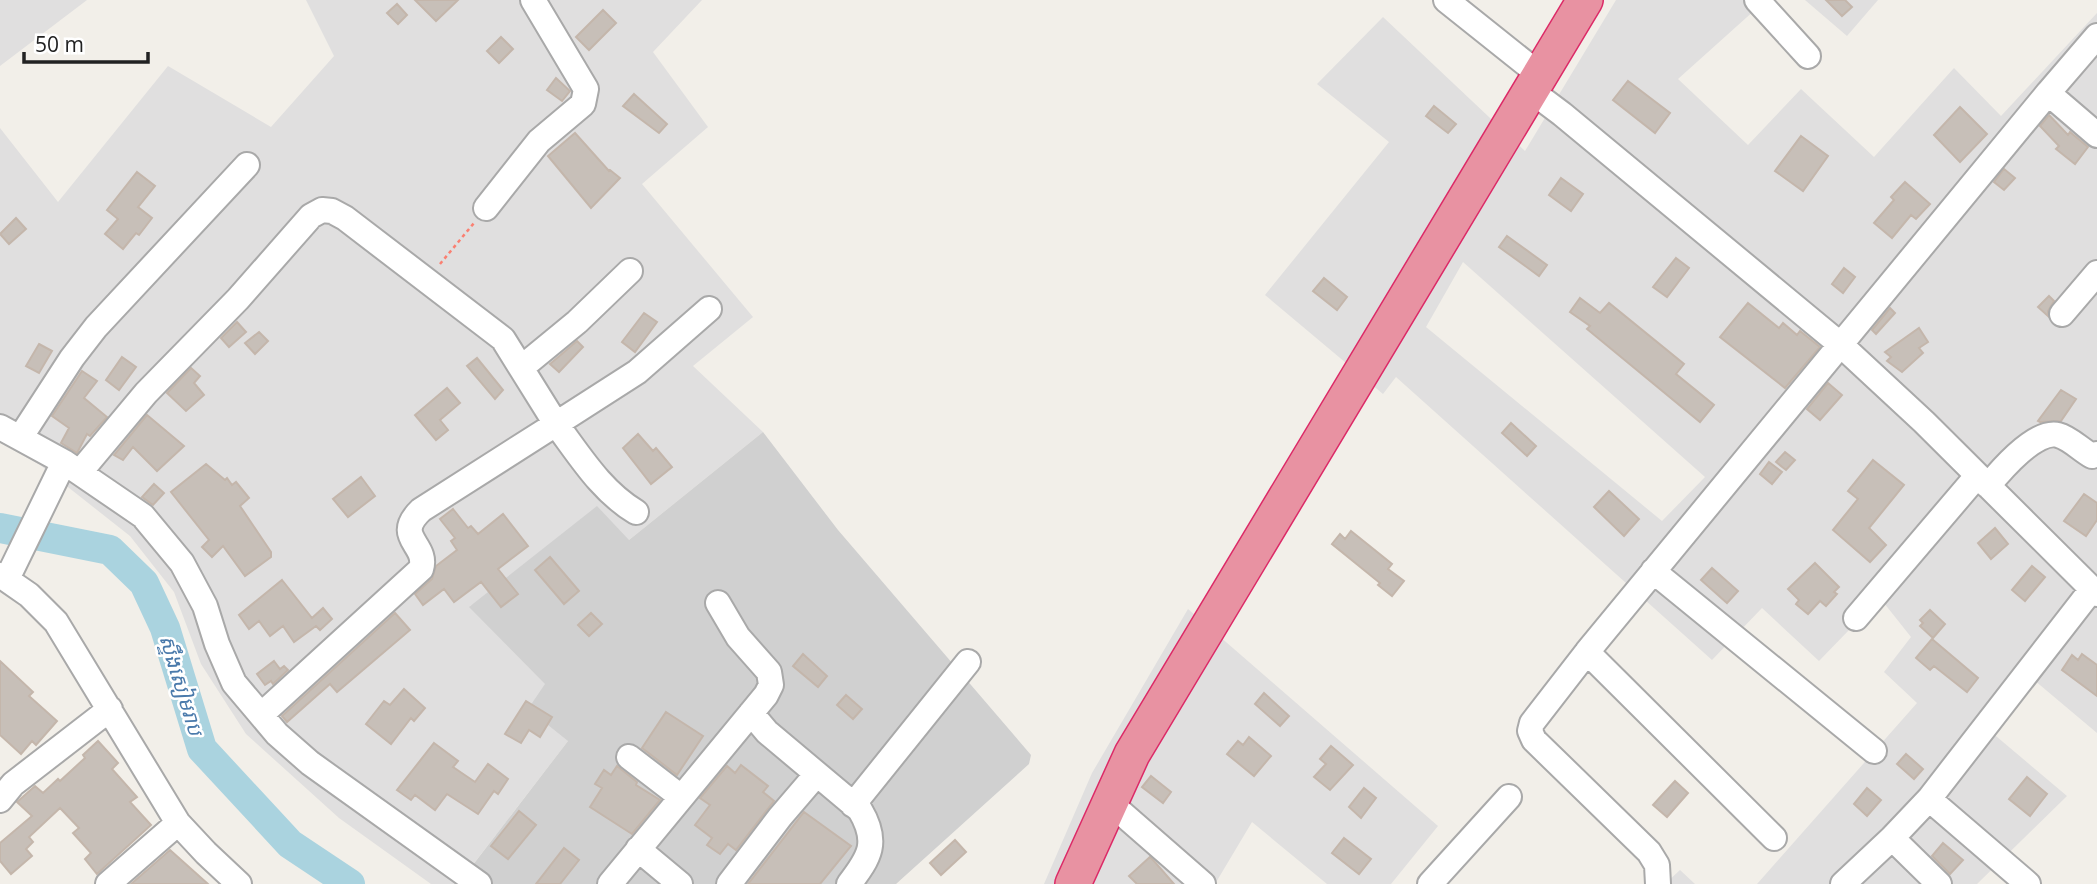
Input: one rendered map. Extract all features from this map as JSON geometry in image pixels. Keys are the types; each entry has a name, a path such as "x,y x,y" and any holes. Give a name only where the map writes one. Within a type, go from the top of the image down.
{"highway":[{"path":"1073,884 1132,754 1585,0"}],"street":[{"path":"486,208 539,141 583,104 586,89 533,0"},
{"path":"1446,0 1535,83 1562,114 1842,345 2094,592 1929,799 1843,884"},
{"path":"1757,0 1808,56"},
{"path":"1658,884 1657,865 1649,852 1534,740 1530,731 1532,723 1653,571 2097,36"},
{"path":"2048,93 2097,135"},
{"path":"247,165 96,327 10,432 72,467 143,516 182,563 205,606 217,644 234,683 277,734 310,763 479,884"},
{"path":"239,884 178,823 56,622 29,595 3,577 19,554 48,497 72,467 238,299 312,216 323,209 345,218 503,339 556,424 603,486 617,500 636,512"},
{"path":"521,368 577,322 630,271"},
{"path":"2062,314 2097,272"},
{"path":"261,715 421,569 422,559 409,533 412,519 421,510 637,372 709,309"},
{"path":"1856,618 1983,481 2043,436 2062,436 2092,456 2097,454"},
{"path":"1653,571 1874,751"},
{"path":"610,884 766,695 771,685 771,677 738,637 718,603"},
{"path":"1587,652 1774,838"},
{"path":"853,805 968,662"},
{"path":"0,800 13,784 110,709"},
{"path":"751,713 767,732 860,810 867,822 871,838 867,860 849,884"},
{"path":"629,757 681,797"},
{"path":"729,884 816,775"},
{"path":"1430,884 1508,797"},
{"path":"1929,799 2028,884"},
{"path":"1109,802 1203,884"},
{"path":"108,884 178,823"},
{"path":"1892,838 1939,884"},
{"path":"638,849 680,884"}],"path":[{"path":"427,280 486,208"}],"shaded area":[{"path":"0,0 87,0 0,66"},
{"path":"306,0 702,0 653,52 708,127 642,184 753,317 693,366 763,432 629,540 470,606 546,684 568,741 458,884 431,884 339,818 246,734 201,664 174,592 130,536 40,465 0,442 0,128 58,202 168,66 271,127 334,56"},
{"path":"1616,0 1766,0 1678,79 1748,145 1801,89 1874,157 1954,68 2001,116 2097,13 2097,733 2034,680 1990,731 2067,796 1977,884 1757,884 1917,703 1884,672 1911,637 1880,598 1819,661 1762,608 1712,660 1396,377 1383,394 1265,295 1389,142 1317,84 1383,17 1525,151","holes":["1463,262 1705,477 1662,521 1426,327"]},
{"path":"1805,0 1878,0 1847,36"},
{"path":"763,432 838,530 1031,755 1029,764 896,884 486,884 469,870 568,741 528,709 545,684 469,607 597,506 629,540"},
{"path":"1188,609 1438,826 1391,884 1327,884 1252,822 1215,884 1044,884 1092,773"},
{"path":"1680,870 1695,884 1665,884"}],"building":[{"path":"415,0 458,0 436,21"},
{"path":"1826,0 1845,0 1852,7 1842,16"},
{"path":"397,4 407,15 398,24 387,13"},
{"path":"603,10 616,23 589,50 576,37"},
{"path":"501,37 513,49 499,63 487,51"},
{"path":"556,78 570,91 562,101 547,90"},
{"path":"1628,81 1670,113 1655,133 1613,100"},
{"path":"634,94 667,124 659,133 623,106"},
{"path":"1434,106 1456,124 1448,133 1426,116"},
{"path":"1960,107 1987,134 1960,162 1934,135"},
{"path":"2049,115 2068,135 2070,132 2088,147 2075,164 2056,149 2059,146 2040,126"},
{"path":"575,133 609,171 620,178 591,208 548,156"},
{"path":"1801,136 1828,156 1803,191 1775,171"},
{"path":"2004,169 2015,178 2004,190 1994,182"},
{"path":"137,172 155,186 138,207 152,218 139,235 136,233 123,249 105,234 118,219 107,210"},
{"path":"1561,178 1583,194 1571,211 1549,195"},
{"path":"1905,182 1930,204 1916,219 1911,215 1892,238 1874,223 1894,200 1891,197"},
{"path":"16,218 26,229 9,244 0,234"},
{"path":"1507,236 1547,265 1539,276 1499,247"},
{"path":"1676,258 1689,268 1667,297 1653,287"},
{"path":"1844,268 1855,277 1843,293 1832,284"},
{"path":"1324,278 1347,297 1337,310 1313,291"},
{"path":"2049,296 2054,301 2048,316 2038,307"},
{"path":"1580,298 1600,313 1609,303 1684,364 1676,374 1714,405 1700,422 1587,329 1590,326 1570,312"},
{"path":"1748,303 1779,328 1783,323 1797,335 1800,331 1820,347 1785,388 1720,337"},
{"path":"1890,308 1895,313 1876,334 1872,330"},
{"path":"644,313 657,322 635,352 622,342"},
{"path":"237,322 246,332 229,347 221,338"},
{"path":"1919,328 1928,342 1919,348 1923,353 1902,372 1887,361 1891,357 1885,352"},
{"path":"259,332 268,341 255,354 245,343"},
{"path":"577,341 583,347 559,372 550,364"},
{"path":"39,344 52,351 39,373 26,366"},
{"path":"122,357 136,367 119,390 106,380"},
{"path":"477,358 503,390 495,399 467,366"},
{"path":"191,368 200,376 194,383 204,395 186,411 167,393"},
{"path":"82,371 97,381 84,398 107,417 90,436 87,434 77,453 61,443 69,428 52,416"},
{"path":"1828,383 1842,395 1820,420 1807,409"},
{"path":"447,388 460,403 440,420 448,430 436,440 415,415"},
{"path":"2061,390 2076,399 2061,421 2038,421"},
{"path":"147,415 184,446 157,471 133,447 123,460 114,455"},
{"path":"1511,423 1536,446 1527,456 1502,433"},
{"path":"638,434 653,451 656,448 672,467 651,484 623,448"},
{"path":"1785,452 1795,460 1786,470 1776,462"},
{"path":"1873,460 1904,485 1869,528 1886,545 1870,562 1833,530 1858,499 1848,491"},
{"path":"1769,462 1782,472 1772,484 1760,474"},
{"path":"206,464 225,480 227,478 232,485 236,482 249,498 240,506 271,552 271,557 245,576 223,546 212,557 202,547 209,540 171,492"},
{"path":"361,477 375,496 348,517 333,499"},
{"path":"154,484 164,493 153,505 142,497"},
{"path":"1609,491 1639,519 1624,536 1594,507"},
{"path":"2084,494 2097,503 2097,520 2086,536 2064,521"},
{"path":"453,509 468,528 471,526 478,534 503,514 528,546 498,569 518,594 501,607 481,582 454,602 444,589 423,605 415,594 432,579 436,566 457,550 451,541 455,538 440,519"},
{"path":"1995,528 2008,544 1991,559 1978,543"},
{"path":"1351,531 1392,564 1388,569 1404,581 1392,596 1332,544 1340,534 1345,539"},
{"path":"550,557 579,591 564,604 535,570"},
{"path":"1815,563 1839,587 1834,592 1837,594 1826,606 1820,601 1808,614 1796,604 1799,600 1788,589"},
{"path":"2032,566 2045,577 2025,601 2012,590"},
{"path":"1712,568 1738,591 1727,603 1701,580"},
{"path":"282,580 312,618 323,608 332,619 320,630 316,626 294,642 283,626 270,636 259,621 249,629 239,615"},
{"path":"1930,610 1945,624 1933,638 1920,626 1923,623 1920,620"},
{"path":"395,613 410,630 337,692 330,684 287,722 282,716"},
{"path":"591,613 602,624 589,636 578,625"},
{"path":"1932,639 1978,678 1967,692 1934,666 1930,670 1916,658"},
{"path":"803,654 827,676 818,687 793,666"},
{"path":"2082,654 2097,665 2097,696 2062,670 2072,655 2078,660"},
{"path":"0,661 33,692 29,696 57,721 36,745 32,741 21,754 0,735"},
{"path":"274,661 280,669 284,666 288,670 273,684 271,681 265,685 257,674"},
{"path":"404,689 425,708 414,721 411,718 391,744 366,724 384,701 390,705"},
{"path":"1264,693 1289,716 1280,726 1255,704"},
{"path":"846,695 862,709 853,719 837,705"},
{"path":"526,701 552,717 540,737 529,730 521,743 505,734"},
{"path":"666,712 703,736 677,775 642,748"},
{"path":"1249,737 1271,756 1254,776 1227,754 1238,741 1243,745"},
{"path":"98,741 118,763 112,769 137,797 130,802 151,825 97,874 85,859 91,853 73,833 79,828 60,808 29,837 33,842 26,849 32,856 11,874 0,861 0,843 32,816 17,802 35,786 43,793 58,779 60,781 85,758 83,755"},
{"path":"434,743 458,761 453,767 475,782 488,764 508,779 498,794 494,791 478,814 447,794 435,810 415,795 411,800 397,790"},
{"path":"1331,746 1353,765 1330,790 1314,777 1326,764 1320,759"},
{"path":"1906,754 1923,769 1914,779 1897,764"},
{"path":"741,765 768,786 763,792 774,801 736,850 728,844 720,854 707,845 712,838 695,825 710,805 700,798 727,766 735,773"},
{"path":"617,766 637,782 636,785 660,800 632,834 590,807 602,788 595,784 604,770 611,775"},
{"path":"1151,776 1171,792 1163,803 1142,787"},
{"path":"2027,777 2047,794 2030,816 2009,799"},
{"path":"1675,781 1688,793 1667,817 1653,805"},
{"path":"1364,788 1376,798 1361,818 1349,807"},
{"path":"1867,788 1881,800 1867,816 1854,804"},
{"path":"519,811 536,825 508,859 491,846"},
{"path":"804,812 851,846 820,884 748,884"},
{"path":"1344,838 1371,859 1359,874 1332,853"},
{"path":"955,840 966,852 941,875 930,863"},
{"path":"1943,843 1963,860 1950,874 1932,856"},
{"path":"564,848 579,860 560,884 536,884"},
{"path":"170,850 208,884 131,884"},
{"path":"1150,857 1174,884 1137,884 1129,876"}],"waterway":[{"name":"ស្ទឹងសៀមរាប","path":"0,528 110,550 144,583 165,628 202,749 290,844 350,884"}]}
